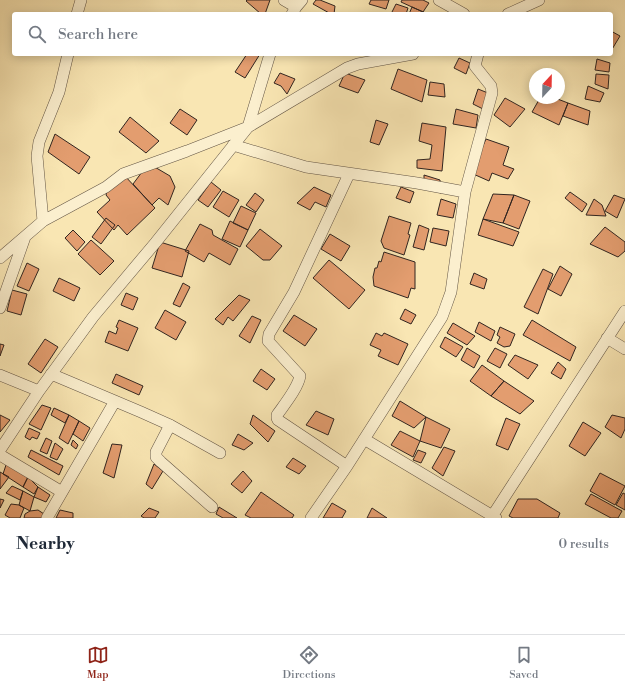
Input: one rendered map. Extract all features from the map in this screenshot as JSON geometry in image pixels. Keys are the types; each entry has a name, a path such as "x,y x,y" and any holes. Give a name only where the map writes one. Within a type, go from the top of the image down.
{"street":[{"path":"78,12 81,0"},
{"path":"284,0 296,7"},
{"path":"439,0 460,12"},
{"path":"512,12 539,0"},
{"path":"43,221 37,156 39,142 59,92 68,56"},
{"path":"0,450 39,391 93,317 156,242 248,127 269,56"},
{"path":"0,258 43,221 106,187 123,174 248,127 347,68 358,64 402,56"},
{"path":"311,518 347,466 442,316 446,306 451,292 466,192 492,93 491,86 475,66 478,56"},
{"path":"233,145 306,167 417,183 466,192"},
{"path":"347,466 278,420 277,415 296,387 300,376 268,341 269,334 294,292 349,174"},
{"path":"0,308 26,236"},
{"path":"364,439 493,517 625,311"},
{"path":"608,338 625,349"},
{"path":"51,374 170,425 220,453"},
{"path":"0,376 39,391"},
{"path":"47,518 115,401"},
{"path":"170,425 156,452 156,457 212,507"},
{"path":"0,455 62,492"}],"building":[{"path":"270,0 266,12 259,12 246,1"},
{"path":"316,0 320,0 335,6 334,12 327,12 313,4"},
{"path":"371,0 389,0 386,9 369,4"},
{"path":"402,0 423,0 429,3 423,12 401,2"},
{"path":"396,4 408,8 407,12 392,12"},
{"path":"412,7 423,12 410,12"},
{"path":"613,32 620,36 613,48"},
{"path":"246,56 259,56 245,78 235,72"},
{"path":"459,58 470,63 466,74 454,68"},
{"path":"597,59 610,63 609,72 595,70"},
{"path":"398,69 427,80 422,102 391,89"},
{"path":"280,73 295,79 287,94 281,86 274,83"},
{"path":"345,73 365,80 358,93 339,86"},
{"path":"596,74 609,75 608,89 595,84"},
{"path":"430,82 444,84 445,97 428,95"},
{"path":"588,86 604,93 600,102 585,99"},
{"path":"478,89 488,93 483,109 473,104"},
{"path":"505,98 525,109 510,127 494,115"},
{"path":"565,102 568,103 559,125 532,112 537,104 565,104"},
{"path":"568,103 590,111 588,125 563,116"},
{"path":"180,109 197,120 187,135 170,123"},
{"path":"456,109 478,115 476,128 453,124"},
{"path":"130,117 159,141 146,153 119,132"},
{"path":"376,120 388,124 379,145 370,142"},
{"path":"422,123 446,127 442,171 417,168 417,160 430,159 432,145 419,141"},
{"path":"55,134 90,157 79,174 48,152"},
{"path":"486,139 509,147 503,165 514,169 508,179 492,173 489,181 471,173"},
{"path":"153,166 170,176 175,187 168,205 159,198 152,205 133,184 142,172"},
{"path":"123,174 155,208 127,235 118,225 114,230 97,212 110,200 106,195 108,188"},
{"path":"424,175 440,180 441,193 424,188"},
{"path":"211,182 221,190 208,207 198,200"},
{"path":"314,187 331,195 326,207 315,202 310,210 297,203"},
{"path":"401,187 414,192 410,203 396,198"},
{"path":"223,191 239,200 229,217 213,207"},
{"path":"570,192 587,204 582,212 565,198"},
{"path":"255,193 264,200 256,212 246,205"},
{"path":"493,194 514,195 503,223 483,219"},
{"path":"514,195 530,201 519,229 503,223"},
{"path":"614,195 625,199 617,218 605,211"},
{"path":"441,199 456,204 453,218 437,215"},
{"path":"594,199 602,205 606,216 586,215"},
{"path":"241,206 256,213 248,230 233,223"},
{"path":"389,216 411,223 408,234 410,235 404,255 384,248 381,241"},
{"path":"106,218 115,225 101,244 92,237"},
{"path":"483,219 519,232 513,246 478,235"},
{"path":"230,221 248,230 240,247 222,239"},
{"path":"200,224 212,230 213,235 238,249 230,265 209,253 204,262 185,251"},
{"path":"419,225 429,229 424,250 413,247"},
{"path":"605,227 625,242 625,251 618,257 590,244"},
{"path":"433,228 449,231 446,246 430,242"},
{"path":"260,229 282,246 270,260 263,260 246,246"},
{"path":"73,230 85,242 77,251 65,238"},
{"path":"330,234 350,246 341,261 321,249"},
{"path":"91,240 114,261 100,275 78,254"},
{"path":"160,242 189,251 182,277 152,268"},
{"path":"384,252 415,262 415,289 411,288 408,298 374,286 373,277 375,268 377,268 379,261 381,262"},
{"path":"329,260 365,290 349,309 313,278"},
{"path":"27,263 39,269 29,291 17,286"},
{"path":"560,266 572,274 561,296 548,289"},
{"path":"543,269 553,274 538,314 524,307"},
{"path":"474,273 487,279 484,289 470,284"},
{"path":"59,278 80,288 74,301 53,291"},
{"path":"183,283 190,287 180,307 173,304"},
{"path":"12,290 27,294 21,315 7,311"},
{"path":"126,293 138,298 133,310 121,305"},
{"path":"239,295 250,300 233,321 228,317 223,325 215,319"},
{"path":"405,309 416,315 411,324 400,319"},
{"path":"165,310 186,322 176,340 155,328"},
{"path":"294,315 317,329 305,346 283,331"},
{"path":"252,316 261,320 250,343 239,336"},
{"path":"119,320 138,328 128,351 105,342 109,331 116,334 118,328 116,327"},
{"path":"532,320 576,347 570,361 523,335"},
{"path":"479,322 495,331 491,341 475,332"},
{"path":"453,323 475,336 467,345 447,333"},
{"path":"500,327 515,334 510,346 504,347 497,343 500,337 497,335"},
{"path":"376,333 382,336 384,333 408,344 398,365 378,356 381,350 370,345"},
{"path":"445,337 463,347 456,357 440,347"},
{"path":"45,339 58,347 41,373 28,364"},
{"path":"0,344 4,345 0,356"},
{"path":"467,348 480,356 474,368 461,360"},
{"path":"495,348 507,354 500,368 487,361"},
{"path":"515,355 538,365 528,379 508,365"},
{"path":"558,362 566,369 561,379 551,373"},
{"path":"482,365 504,381 491,396 470,381"},
{"path":"261,369 275,379 267,390 253,381"},
{"path":"116,374 143,386 139,395 112,383"},
{"path":"504,381 534,401 520,414 491,396"},
{"path":"400,401 426,417 414,428 392,416"},
{"path":"42,405 51,408 41,430 29,424"},
{"path":"54,408 69,415 65,423 51,415"},
{"path":"316,411 334,419 328,435 306,425"},
{"path":"0,415 10,420 0,432"},
{"path":"69,415 79,421 68,444 59,438"},
{"path":"253,415 275,431 268,442 250,424"},
{"path":"612,415 625,418 625,429 621,438 605,427"},
{"path":"426,417 450,429 441,448 420,441"},
{"path":"506,418 520,424 508,450 496,445"},
{"path":"79,421 90,428 83,441 73,434"},
{"path":"583,422 601,433 585,456 569,446"},
{"path":"29,428 40,433 37,439 32,437 30,440 25,437"},
{"path":"400,431 420,441 413,457 391,445"},
{"path":"238,434 253,443 244,450 232,445"},
{"path":"46,438 52,441 47,454 40,451"},
{"path":"73,440 78,445 76,449 71,445"},
{"path":"55,443 63,449 57,460 50,457"},
{"path":"112,444 122,445 114,478 103,473"},
{"path":"444,447 455,451 443,476 432,468"},
{"path":"31,450 63,466 59,475 28,457"},
{"path":"418,450 426,453 421,463 413,460"},
{"path":"293,458 306,466 299,474 286,467"},
{"path":"7,462 28,477 23,487 3,474"},
{"path":"154,464 163,471 152,489 146,484"},
{"path":"243,471 252,481 242,493 231,484"},
{"path":"0,472 9,477 0,489"},
{"path":"600,473 625,486 615,505 590,491"},
{"path":"28,477 38,487 34,494 23,487"},
{"path":"12,486 23,491 20,500 6,493"},
{"path":"38,487 50,495 46,502 34,497"},
{"path":"23,491 34,497 30,511 19,505"},
{"path":"261,492 294,515 292,518 251,518 245,515"},
{"path":"623,493 625,494 625,510 616,505"},
{"path":"591,494 622,511 618,518 611,518 585,504"},
{"path":"0,499 4,500 0,508"},
{"path":"518,499 537,499 560,513 558,518 513,518 509,516"},
{"path":"332,503 346,511 342,518 323,518"},
{"path":"11,504 19,505 24,508 20,518 10,518 5,515"},
{"path":"219,507 237,518 223,518 216,514"},
{"path":"149,508 159,512 155,518 144,518 141,516"},
{"path":"372,508 387,518 367,518"},
{"path":"38,510 44,514 42,518 24,518 25,514 30,511"},
{"path":"60,510 73,513 73,518 56,518"}]}
